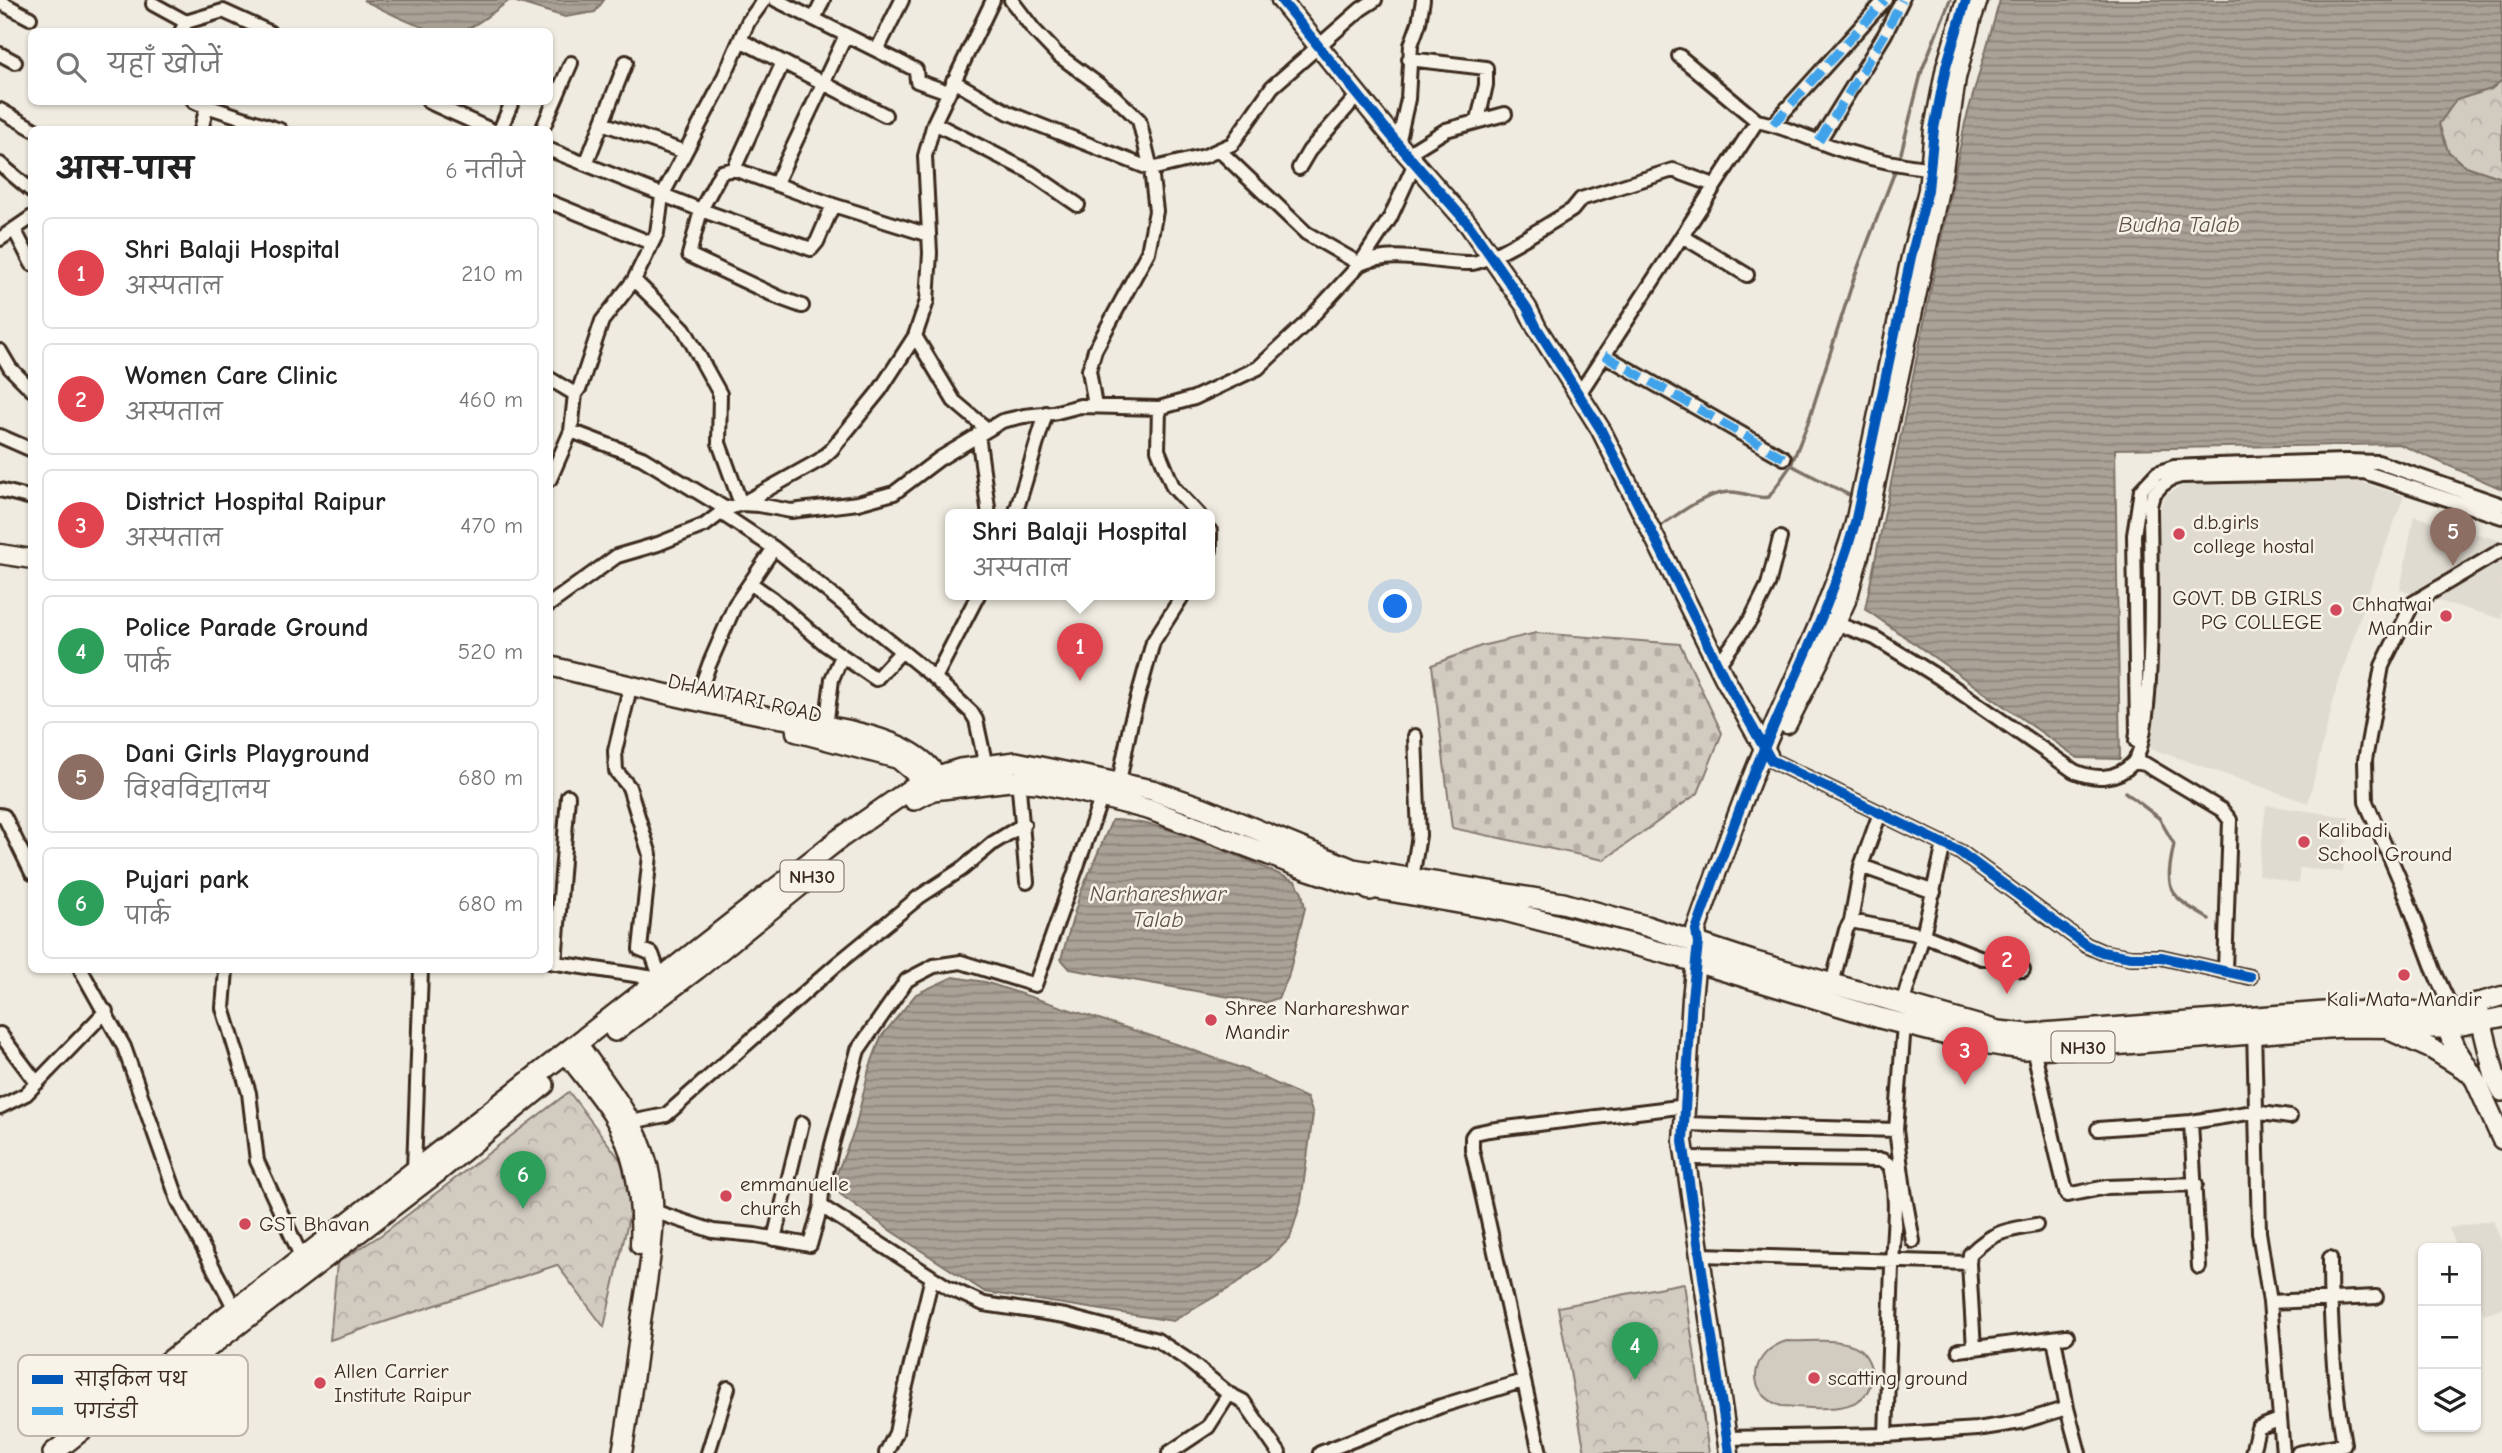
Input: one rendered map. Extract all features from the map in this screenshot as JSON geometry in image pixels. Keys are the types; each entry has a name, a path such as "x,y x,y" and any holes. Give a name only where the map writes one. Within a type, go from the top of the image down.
{"main road":[{"name":"NH30","path":"200,1355 439,1171 661,979 839,839 933,785 987,775 1017,772 1109,787 1152,790 1204,808 1353,869 1372,881 1832,984 1971,1041 2033,1048 2087,1047 2254,1026 2324,1012 2402,1011 2447,1018"},
{"name":"NH30","path":"176,1355 414,1170 697,969 876,824 933,785"},
{"name":"NH30","path":"1372,881 1412,879 1563,903 1646,926 1696,953 1903,1014 1998,1031 2029,1034 2254,1026 2382,1028 2479,1012"},
{"path":"2479,1012 2495,1077 2502,1091"},
{"path":"2447,1018 2457,1051 2502,1139"},
{"path":"2382,1028 2432,1049 2470,1072"},
{"name":"NH30","path":"53,1453 74,1436"},
{"name":"NH30","path":"73,1453 95,1436"}],"street":[{"path":"553,472 571,431 575,394 580,387 602,321 635,280 657,233 662,196 719,88 740,40 764,0"},
{"path":"776,0 916,70 918,81 950,87 1150,169 1196,159 1232,144 1272,87 1374,0"},
{"path":"814,19 823,0"},
{"path":"877,50 902,0"},
{"path":"553,602 617,556 658,544 705,525 724,511 810,466 832,449 880,390 915,336 927,301 929,235 925,156 934,123 993,0"},
{"path":"1011,0 1057,54 1114,96 1139,120 1150,169 1156,211 1148,252 1095,350 1089,370 1095,406"},
{"path":"1281,0 1469,225 1527,308 1601,430 1718,665 1767,754 1944,844 1983,868 2086,945 2102,952 2131,957 2161,957 2250,976"},
{"path":"741,504 791,511 858,503 894,493 939,459 1002,421 1080,405 1159,408 1194,398 1258,368 1304,326 1360,264 1390,218 1407,154 1409,59 1423,0"},
{"path":"1773,124 1885,0"},
{"path":"1819,141 1885,34 1902,0"},
{"path":"1937,169 1934,129 1946,67 1966,0"},
{"path":"1978,0 1956,78 1863,541 1848,596 1829,621 1767,754 1706,936 1696,953 1683,1141 1728,1446 1977,1429 2021,1422 2067,1408"},
{"path":"0,2 30,18"},
{"path":"153,4 183,27 223,11 260,28"},
{"path":"776,183 846,35"},
{"path":"740,40 885,115"},
{"path":"0,54 15,62"},
{"path":"1679,56 1758,121 1773,124 1844,151 1905,166 1937,169"},
{"path":"1409,59 1486,68 1486,85 1478,120"},
{"path":"586,164 626,62"},
{"path":"734,169 783,62"},
{"path":"553,105 571,63"},
{"path":"1299,168 1309,151 1358,95"},
{"path":"200,105 201,126"},
{"path":"203,105 268,126"},
{"path":"436,105 482,126"},
{"path":"502,126 511,105"},
{"path":"544,126 553,105"},
{"path":"0,110 28,126"},
{"path":"1407,154 1446,130 1505,114"},
{"path":"1578,394 1758,121"},
{"path":"602,123 685,152"},
{"path":"934,123 1030,172 1078,205"},
{"path":"1219,150 1306,233 1360,264"},
{"path":"553,151 662,196 811,249 817,243 833,205"},
{"path":"0,164 28,188"},
{"path":"802,306 689,255 701,209 721,172 734,169 833,205 929,235"},
{"path":"1360,264 1372,259 1410,258 1475,263 1572,210 1581,199 1612,188 1673,170 1714,185"},
{"path":"553,203 651,243"},
{"path":"0,239 28,220"},
{"path":"14,229 28,256"},
{"path":"1682,236 1747,275"},
{"path":"635,280 684,328 720,394 719,443 741,504"},
{"path":"915,336 954,401 982,432 988,509"},
{"path":"0,351 10,368 28,386"},
{"path":"1604,355 1784,458"},
{"path":"553,381 575,394"},
{"path":"1159,408 1157,450 1173,487 1193,509"},
{"path":"1016,509 1046,413"},
{"path":"571,431 642,458 724,511 935,678 976,720 987,775"},
{"path":"0,436 28,448"},
{"path":"2121,773 2134,752 2137,732 2134,535 2137,508 2141,490 2157,473 2174,467 2207,465 2378,462 2502,505"},
{"path":"1829,621 1875,638 2074,771 2088,777 2105,778 2121,773 2134,762 2146,726 2150,506 2153,495 2171,479 2181,475 2364,471 2502,517"},
{"path":"0,490 28,497"},
{"path":"1718,665 1751,620 1768,585 1780,538"},
{"path":"696,701 735,605 774,548"},
{"path":"2447,1018 2435,972 2402,885 2366,802 2365,760 2382,666 2413,603 2502,550"},
{"path":"0,554 28,558"},
{"path":"0,565 28,569"},
{"path":"750,583 825,644 876,679 901,652"},
{"path":"935,678 975,600"},
{"path":"653,1211 713,1231 810,1245 821,1206 832,1145 858,1050 907,980 934,966 961,962 1035,985 1109,787 1131,722 1153,642 1180,600"},
{"path":"826,727 832,680 842,656"},
{"name":"DHAMTARI ROAD","path":"553,667 901,746 923,759 933,785"},
{"name":"DHAMTARI ROAD","path":"553,679 888,755 907,765 933,785"},
{"path":"553,963 661,979 652,954 640,949 650,855 629,786 616,771 615,751 628,696"},
{"path":"1412,879 1419,835 1415,736"},
{"path":"2134,762 2145,764 2222,810 2230,820 2225,970"},
{"path":"1017,772 1024,824 1027,882"},
{"path":"553,953 568,796"},
{"path":"1832,984 1846,930 1851,921 1861,866 1880,813"},
{"path":"0,815 4,816 28,865"},
{"path":"631,1122 666,1115 826,974 919,897 1024,824"},
{"path":"1913,1241 1896,1130 1903,1014 1944,844"},
{"path":"1861,866 1934,892"},
{"path":"1851,921 1923,935 1982,958 1990,958 2023,970"},
{"path":"84,973 124,1047 178,1200 235,1308"},
{"path":"226,973 223,1008 249,1093 257,1161 302,1258"},
{"path":"414,1170 421,973"},
{"path":"2479,1012 2502,996"},
{"path":"0,1107 26,1094 106,1011"},
{"path":"2479,1012 2502,1017"},
{"path":"2254,1026 2259,1233 2270,1302 2283,1453"},
{"path":"0,1034 37,1083"},
{"path":"2033,1048 2067,1195 2107,1187 2196,1184"},
{"path":"575,1054 624,1109 648,1167 653,1211 651,1253 622,1453"},
{"path":"575,1054 612,1115 629,1154 637,1182 640,1209 637,1278 611,1453"},
{"path":"2098,1129 2190,1122 2254,1112 2290,1117"},
{"path":"1539,1453 1472,1149 1472,1137 1475,1133 1686,1115 1896,1130"},
{"path":"2190,1122 2196,1184 2199,1267"},
{"path":"774,1239 802,1123"},
{"path":"1686,1158 1882,1160 1890,1165 1896,1217 1886,1435"},
{"path":"821,1206 949,1288 984,1304 1065,1316 1157,1340 1186,1359 1229,1394 1243,1401 1279,1453"},
{"path":"1974,1349 1970,1254 1993,1235 2036,1225"},
{"path":"1700,1255 1969,1263"},
{"path":"2298,1453 2344,1444 2336,1387 2330,1258"},
{"path":"886,1453 896,1433 932,1277"},
{"path":"2270,1302 2376,1297"},
{"path":"1959,1350 2060,1337 2067,1408 2079,1453"},
{"path":"1320,1453 1441,1406 1523,1381"},
{"path":"708,1453 728,1388"},
{"path":"1169,1453 1208,1426 1229,1394"},
{"path":"2252,1453 2258,1428 2279,1420"}],"shaded area":[{"path":"2357,481 2404,496 2335,694 2308,803 2149,748 2160,507 2165,496 2184,484"},
{"path":"2414,516 2502,541 2502,619 2400,590"},
{"name":"Kalibadi School Ground","path":"2266,805 2349,817 2343,872 2299,868 2299,884 2258,875"},
{"path":"2493,1220 2502,1243 2502,1308 2484,1314 2481,1307 2481,1243 2455,1243 2449,1228"}],"green space":[{"path":"2502,80 2502,178 2463,165 2448,151 2439,124 2456,100 2491,89"},
{"path":"1536,633 1680,644 1722,733 1698,793 1604,860 1452,828 1432,665 1481,646"},
{"path":"569,1092 637,1182 604,1327 557,1265 330,1340 337,1263 381,1235"},
{"path":"1684,1283 1709,1453 1585,1453 1558,1307"},
{"name":"scatting ground","path":"1787,1341 1837,1342 1852,1345 1862,1351 1871,1369 1870,1385 1864,1396 1840,1407 1824,1408 1781,1406 1769,1400 1757,1382 1759,1362 1775,1346"}],"water":[{"path":"363,0 510,0 469,28 425,28"},
{"path":"510,0 604,0 595,12 565,17"},
{"name":"Budha Talab","path":"2000,0 2502,0 2502,80 2491,89 2456,100 2439,124 2448,151 2463,165 2502,178 2502,489 2399,444 2115,449 2120,759 2078,758 1865,609 1965,123"},
{"name":"Narhareshwar Talab","path":"1112,820 1135,822 1182,834 1295,881 1302,892 1305,908 1288,978 1278,998 1264,1003 1070,969 1061,959 1080,894"},
{"path":"953,977 985,982 1179,1045 1249,1071 1307,1098 1313,1114 1301,1202 1290,1238 1270,1258 1235,1285 1173,1321 985,1292 840,1194 836,1175 855,1129 869,1069 881,1037 916,994"}],"waterway":[{"path":"1901,153 1922,70 1950,0"},
{"path":"1659,527 1693,505 1720,493 1735,492 1769,497 1791,465 1808,423 1854,278 1895,171"},
{"path":"1791,465 1849,495"},
{"path":"2125,792 2159,818 2174,844 2169,872 2172,890 2185,904 2209,919"}],"marked path":[{"path":"1773,124 1885,0"},
{"path":"1819,141 1885,34 1902,0"},
{"path":"1604,355 1784,458"}],"cycle path":[{"path":"1281,0 1398,144 1469,225 1527,308 1601,430 1724,677 1771,760 1960,852 2086,945 2102,952 2131,957 2161,957 2250,977"},
{"path":"1729,1453 1683,1141 1698,943 1696,930 1751,780 1827,603 1855,523 1911,257 1928,190 1934,129 1946,67 1966,0"}],"place":[{"name":"d.b.girls college hostal","path":"2179,534"},
{"name":"Dani Girls Playground","path":"2453,566"},
{"name":"GOVT. DB GIRLS PG COLLEGE","path":"2336,610"},
{"name":"Chhatwai Mandir","path":"2446,616"},
{"name":"Shri Balaji Hospital","path":"1080,681"},
{"name":"Kalibadi School Ground","path":"2304,842"},
{"name":"Kali Mata Mandir","path":"2404,975"},
{"name":"Women Care Clinic","path":"2007,994"},
{"name":"Shree Narhareshwar Mandir","path":"1211,1020"},
{"name":"District Hospital Raipur","path":"1965,1085"},
{"name":"emmanuelle church","path":"726,1196"},
{"name":"Pujari park","path":"523,1209"},
{"name":"GST Bhavan","path":"245,1224"},
{"name":"scatting ground","path":"1814,1378"},
{"name":"Police Parade Ground","path":"1635,1380"},
{"name":"Allen Carrier Institute Raipur","path":"320,1383"}]}
